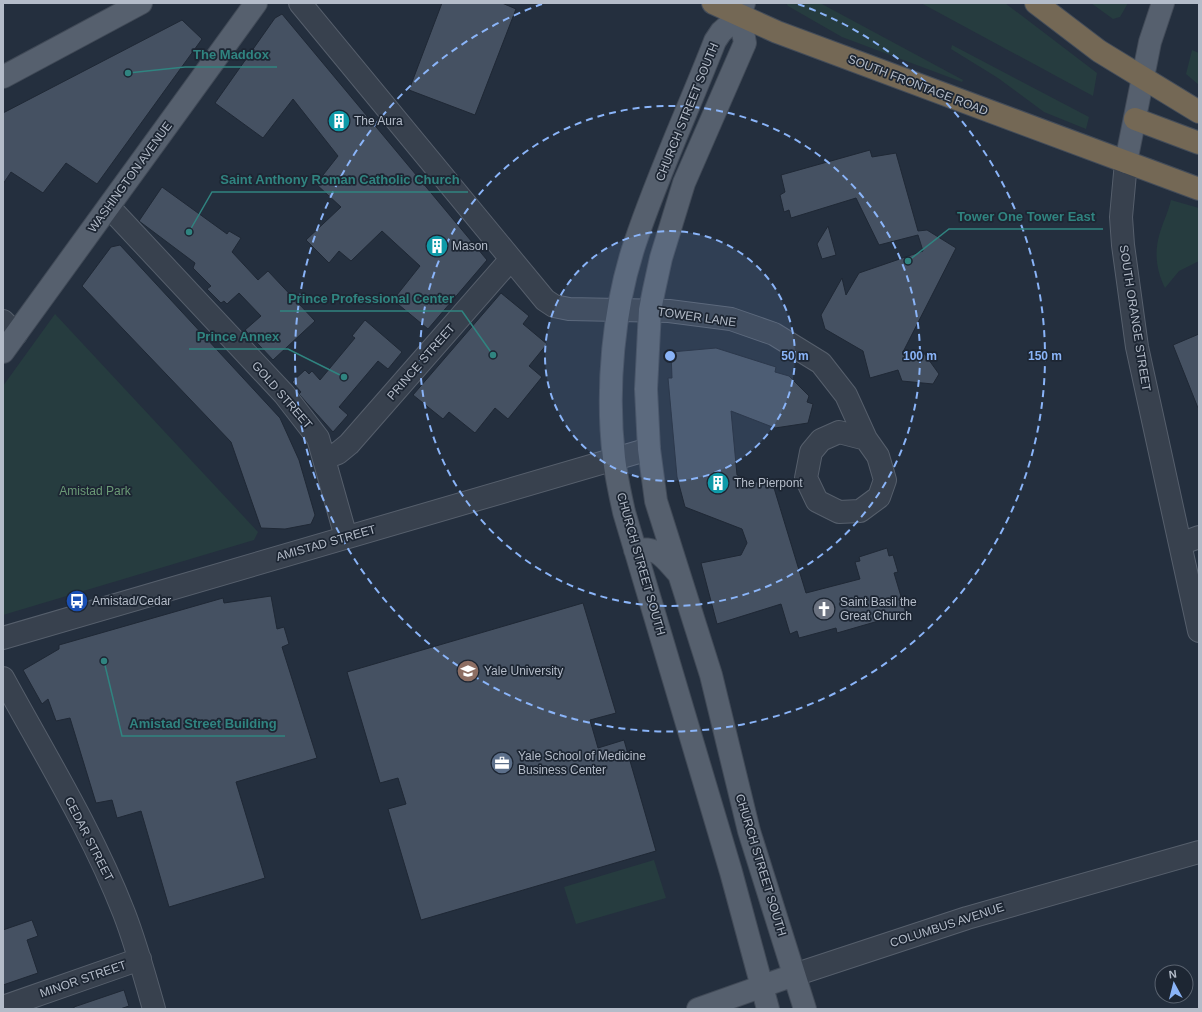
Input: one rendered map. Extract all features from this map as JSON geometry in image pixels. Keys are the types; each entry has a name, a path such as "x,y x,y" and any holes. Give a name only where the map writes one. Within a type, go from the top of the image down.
{"highway":[{"name":"SOUTH FRONTAGE ROAD","path":"713,3 742,9 777,32 1199,190"},
{"path":"1036,3 1099,51 1199,112"},
{"path":"1135,119 1199,143"}],"main road":[{"path":"3,77 141,3"},
{"name":"WASHINGTON AVENUE","path":"3,352 9,328 109,207 256,3"},
{"name":"SOUTH ORANGE STREET","path":"1126,162 1150,42 1164,3"},
{"name":"CHURCH STREET SOUTH","path":"742,9 721,32 715,41 635,244 619,310 612,357 610,401 614,458 624,512 731,872 768,1009"},
{"name":"CHURCH STREET SOUTH","path":"742,9 745,43 684,183 661,258 650,310 646,389 649,449 656,501 711,675 749,831 805,1009"},
{"path":"635,550 645,548 654,550 680,575"},
{"name":"COLUMBUS AVENUE","path":"698,1009 794,975"}],"street":[{"name":"TOWER LANE","path":"300,3 545,300 554,306 569,309 669,311 731,319 774,334 820,363 846,395 866,438"},
{"name":"SOUTH ORANGE STREET","path":"1126,162 1121,217 1123,245 1135,331 1148,401 1190,540 1199,631"},
{"name":"GOLD STREET","path":"109,207 284,394 318,438 325,458 346,537"},
{"name":"PRINCE STREET","path":"325,458 338,453 349,444 511,259"},
{"name":"AMISTAD STREET","path":"3,638 649,449"},
{"name":"CEDAR STREET","path":"3,678 97,852 124,914 140,959 154,1009"},
{"name":"COLUMBUS AVENUE","path":"794,975 968,918 1199,852"},
{"name":"MINOR STREET","path":"3,1007 140,959"}],"green space":[{"path":"786,3 820,3 963,80 962,82 842,37 788,6"},
{"path":"921,3 1005,3 1097,73 1093,96"},
{"path":"1091,3 1128,3 1120,17 1113,19"},
{"path":"952,45 1089,117 1086,129 1044,112 998,78 951,49"},
{"path":"1192,50 1199,53 1199,85 1186,74"},
{"path":"1171,200 1199,208 1199,261 1179,271 1165,288 1158,269 1157,243"},
{"name":"Amistad Park","path":"55,314 258,532 254,540 3,615 3,386"},
{"path":"654,860 666,898 576,924 564,887"}],"building":[{"path":"442,3 502,3 516,9 475,115 409,90"},
{"path":"282,14 487,260 428,329 393,300 420,266 382,231 351,261 339,251 329,263 306,240 341,207 316,184 338,156 293,99 263,138 215,103 275,18"},
{"path":"182,20 202,39 97,184 66,163 43,193 11,172 3,184 3,113"},
{"path":"870,150 872,157 896,153 918,231 927,230 956,248 903,352 921,349 939,374 933,384 902,381 898,370 870,378 863,351 825,329 821,315 842,278 846,295 859,273 923,251 918,235 879,245 856,198 791,218 789,210 784,212 780,195 785,192 781,175"},
{"path":"162,187 227,234 229,231 241,238 232,252 258,280 268,271 315,321 273,360 245,330 261,316 239,293 227,304 224,301 221,303 207,289 211,286 193,268 195,263 139,221"},
{"path":"828,226 836,255 822,259 817,244"},
{"path":"120,245 280,418 299,460 315,515 311,524 285,529 261,528 231,442 82,286 111,247"},
{"path":"501,293 529,316 523,324 547,344 529,366 542,377 508,419 495,408 475,433 449,412 443,419 413,395"},
{"path":"365,320 402,352 388,369 378,361 339,407 348,415 333,432 299,394 301,392 292,382 305,370 309,374 312,371 320,380 355,338 352,336"},
{"path":"1199,334 1199,408 1198,408 1173,345"},
{"name":"The Pierpont","path":"716,348 776,367 775,372 789,376 809,396 807,402 813,404 808,423 775,428 731,411 737,475 774,488 806,593 860,579 855,562 860,561 859,557 887,548 889,556 893,555 898,572 894,573 906,613 837,633 836,628 799,638 797,631 790,634 781,604 717,624 701,563 741,555 747,543 742,529 685,507 677,477 668,378 672,378 671,352"},
{"path":"271,596 277,629 284,627 289,644 282,647 317,758 236,782 265,878 169,907 141,811 117,818 112,800 96,803 70,718 56,721 48,699 42,704 23,670 59,649 59,645 223,598 224,603"},
{"name":"Yale School of Medicine Business Center","path":"583,603 616,713 590,720 598,748 624,740 656,851 421,920 388,809 406,804 398,778 380,783 347,672"},
{"path":"32,920 38,936 27,940 38,973 3,985 3,930"},
{"path":"124,990 129,1006 120,1009 74,1009 74,1007"}],"place":[{"name":"The Maddox","path":"128,73"},
{"name":"The Aura","path":"339,121"},
{"name":"Saint Anthony Roman Catholic Church","path":"189,232"},
{"name":"Mason","path":"437,246"},
{"name":"Tower One Tower East","path":"908,261"},
{"name":"Prince Professional Center","path":"493,355"},
{"name":"Prince Annex","path":"344,377"},
{"name":"The Pierpont","path":"718,483"},
{"name":"Amistad/Cedar","path":"77,601"},
{"name":"Saint Basil the Great Church","path":"824,609"},
{"name":"Amistad Street Building","path":"104,661"},
{"name":"Yale University","path":"468,671"},
{"name":"Yale School of Medicine Business Center","path":"502,763"}]}
